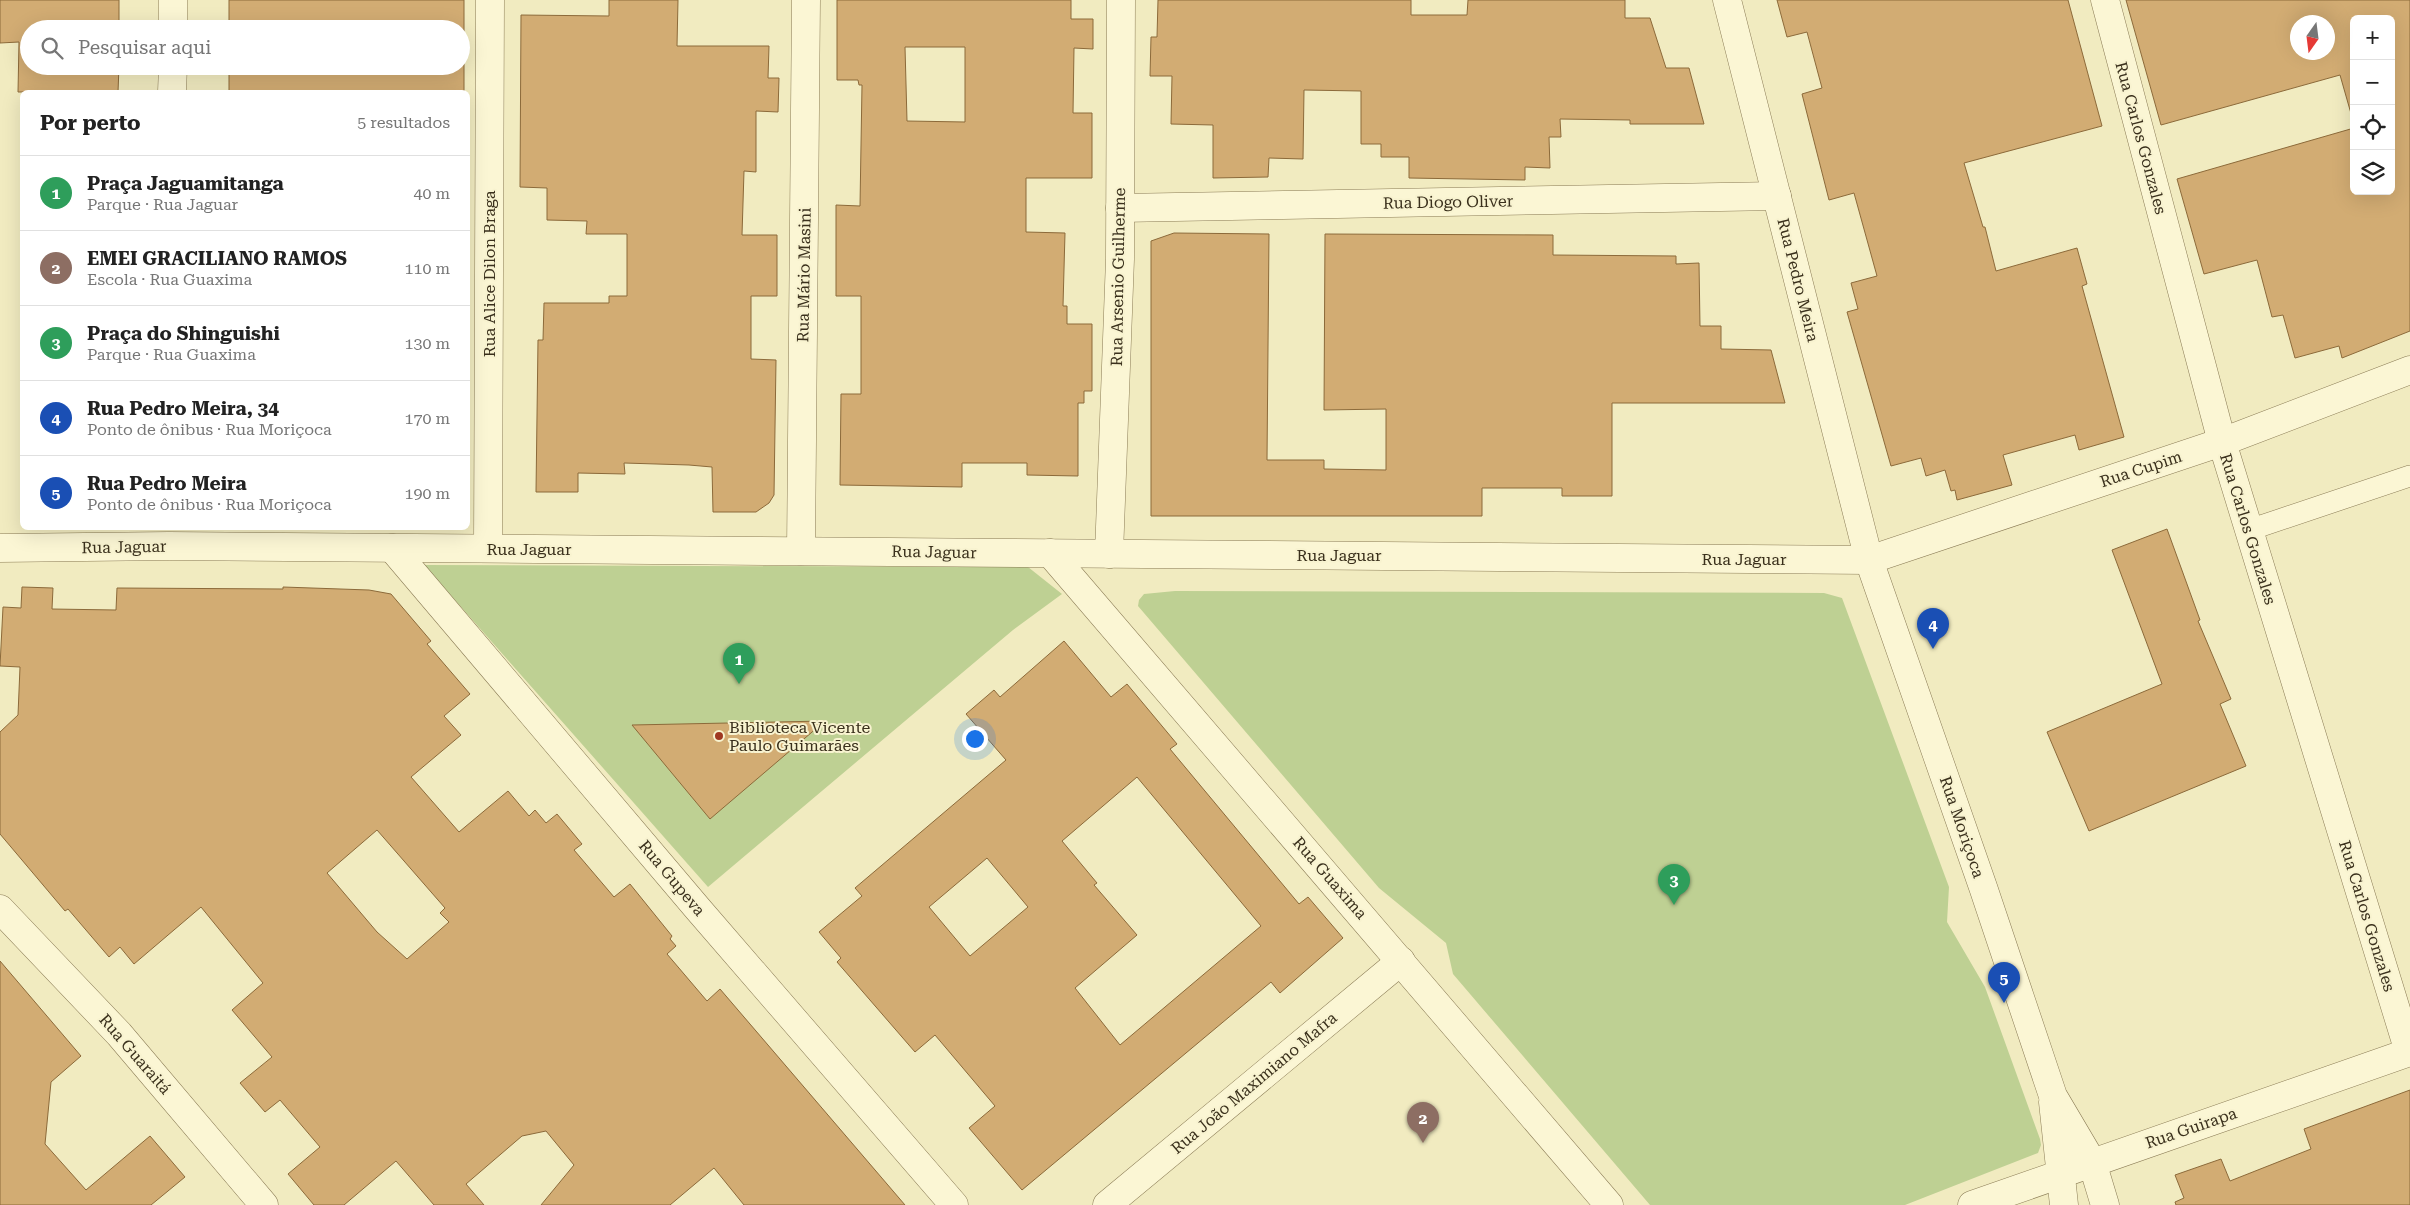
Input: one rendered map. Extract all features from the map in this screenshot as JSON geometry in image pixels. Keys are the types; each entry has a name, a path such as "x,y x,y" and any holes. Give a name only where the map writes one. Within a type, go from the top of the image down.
{"street":[{"path":"173,0 173,20"},
{"name":"Rua Alice Dilon Braga","path":"488,548 490,0"},
{"name":"Rua Mário Masini","path":"801,550 806,0"},
{"name":"Rua Arsenio Guilherme","path":"1109,554 1120,208 1121,0"},
{"name":"Rua Pedro Meira","path":"1727,0 1868,560"},
{"name":"Rua Carlos Gonzales","path":"2105,0 2222,442 2409,1052"},
{"path":"172,90 173,75"},
{"name":"Rua Diogo Oliver","path":"1120,208 1777,196"},
{"name":"Rua Cupim","path":"1868,560 2222,442 2410,370"},
{"name":"Rua Jaguar","path":"0,548 169,537 392,548 1868,560"},
{"name":"Rua Gupeva","path":"392,548 698,909 954,1205"},
{"name":"Rua Guaxima","path":"1050,553 1401,960 1609,1205"},
{"name":"Rua Moriçoca","path":"1868,560 1983,887 2053,1096 2092,1162 2106,1204"},
{"name":"Rua Guaraitá","path":"0,909 119,1034 264,1205"},
{"name":"Rua João Maximiano Mafra","path":"1107,1205 1401,960"},
{"name":"Rua Guirapa","path":"1972,1205 2409,1052"},
{"name":"Rua Moriçoca","path":"2053,1096 2064,1205"}],"lane":[{"path":"2249,530 2410,476"}],"green space":[{"path":"424,565 1028,567 1062,594 1013,630 708,887"},
{"path":"1175,591 1824,593 1842,598 1949,887 1947,922 1985,987 2040,1139 2041,1145 2038,1153 1905,1205 1650,1205 1453,974 1446,943 1379,888 1138,606 1139,600 1144,594"}],"building":[{"path":"0,0 119,0 119,20 20,20 20,75 119,75 118,90 20,90 18,92 19,42 0,43"},
{"path":"229,0 464,0 464,20 229,20"},
{"path":"609,0 678,0 677,46 769,46 768,78 779,78 778,112 756,111 756,172 744,171 742,235 777,235 777,296 751,296 751,359 776,360 774,495 769,503 756,512 713,512 712,467 624,463 625,474 578,473 578,492 536,492 538,340 543,340 544,303 609,303 609,296 627,296 627,234 586,234 587,221 547,220 547,188 520,187 521,15 609,16"},
{"path":"837,0 1071,0 1071,19 1093,19 1093,49 1074,48 1073,113 1092,113 1092,178 1026,178 1026,232 1065,233 1063,306 1067,306 1067,324 1092,324 1092,391 1084,391 1084,403 1078,403 1078,476 1027,475 1027,463 962,463 962,487 840,485 841,394 861,394 861,296 836,296 836,205 860,206 862,85 859,85 858,80 837,80","holes":["905,47 965,47 965,122 907,121"]},
{"path":"1158,0 1411,0 1411,15 1467,15 1468,0 1625,0 1625,18 1650,18 1666,68 1689,68 1704,124 1630,124 1630,120 1560,119 1561,137 1549,137 1550,168 1525,167 1525,180 1409,178 1409,157 1381,157 1381,144 1361,144 1361,91 1304,90 1303,159 1269,158 1268,177 1213,178 1213,125 1171,124 1172,76 1150,76 1151,37 1157,37"},
{"path":"1777,0 2068,0 2102,126 1964,163 1983,227 1985,227 1996,271 2077,248 2087,284 2082,286 2124,437 2079,450 2075,435 2003,455 2012,485 1957,500 1955,490 1951,491 1945,470 1926,476 1921,458 1891,466 1847,312 1858,309 1851,283 1877,276 1854,193 1829,200 1802,94 1822,88 1807,32 1787,37"},
{"path":"2126,0 2410,0 2410,331 2342,358 2339,346 2295,358 2283,315 2272,317 2257,260 2204,274 2177,179 2350,129 2350,195 2395,195 2395,15 2350,15 2350,110 2340,75 2161,125"},
{"path":"229,75 464,75 464,90 229,90"},
{"path":"1174,233 1269,234 1267,460 1324,460 1324,469 1386,470 1386,409 1324,410 1325,234 1553,235 1553,255 1676,256 1676,264 1699,263 1700,326 1721,326 1721,349 1771,350 1785,403 1612,403 1612,496 1562,496 1562,488 1482,488 1482,516 1151,516 1151,241"},
{"path":"2167,529 2200,620 2198,621 2231,699 2220,704 2246,766 2089,831 2047,732 2162,684 2112,550"},
{"path":"22,587 53,588 52,609 116,610 117,588 283,589 283,587 369,590 391,594 431,641 427,644 470,694 444,716 461,735 411,777 459,832 508,791 529,816 535,810 546,823 557,814 582,844 574,850 614,897 630,884 672,936 670,939 676,946 667,954 707,1001 720,989 905,1205 744,1205 714,1168 670,1205 541,1205 574,1165 546,1131 522,1136 466,1184 484,1205 434,1205 396,1161 344,1205 314,1205 288,1174 320,1147 280,1100 265,1112 240,1083 272,1057 232,1010 263,983 201,907 134,964 120,947 109,957 68,909 65,911 0,834 0,732 18,715 20,667 0,666 3,607 21,608","holes":["377,830 445,908 440,913 449,922 407,959 377,932 327,873"]},
{"path":"1064,641 1111,697 1127,684 1177,744 1170,749 1299,904 1308,897 1343,938 1280,993 1271,982 1022,1190 969,1128 995,1106 935,1035 915,1052 837,962 841,958 819,932 862,896 855,888 1006,760 966,714 994,690 1000,697","holes":["1137,777 1261,926 1120,1045 1075,988 1137,935 1094,885 1097,883 1062,841","987,858 1028,907 970,956 929,907"]},
{"path":"825,721 710,819 632,725"},
{"path":"0,961 81,1056 51,1082 45,1144 86,1190 150,1136 185,1177 151,1205 0,1205"},
{"path":"2410,1090 2410,1205 2176,1205 2175,1202 2184,1198 2175,1175 2221,1159 2230,1181 2311,1149 2304,1129"}],"place":[{"name":"Rua Pedro Meira, 34","path":"1933,649"},
{"name":"Praça Jaguamitanga","path":"739,684"},
{"name":"Biblioteca Vicente Paulo Guimarães","path":"719,736"},
{"name":"Praça do Shinguishi","path":"1674,905"},
{"name":"Rua Pedro Meira","path":"2004,1003"},
{"name":"EMEI GRACILIANO RAMOS","path":"1423,1143"}]}
